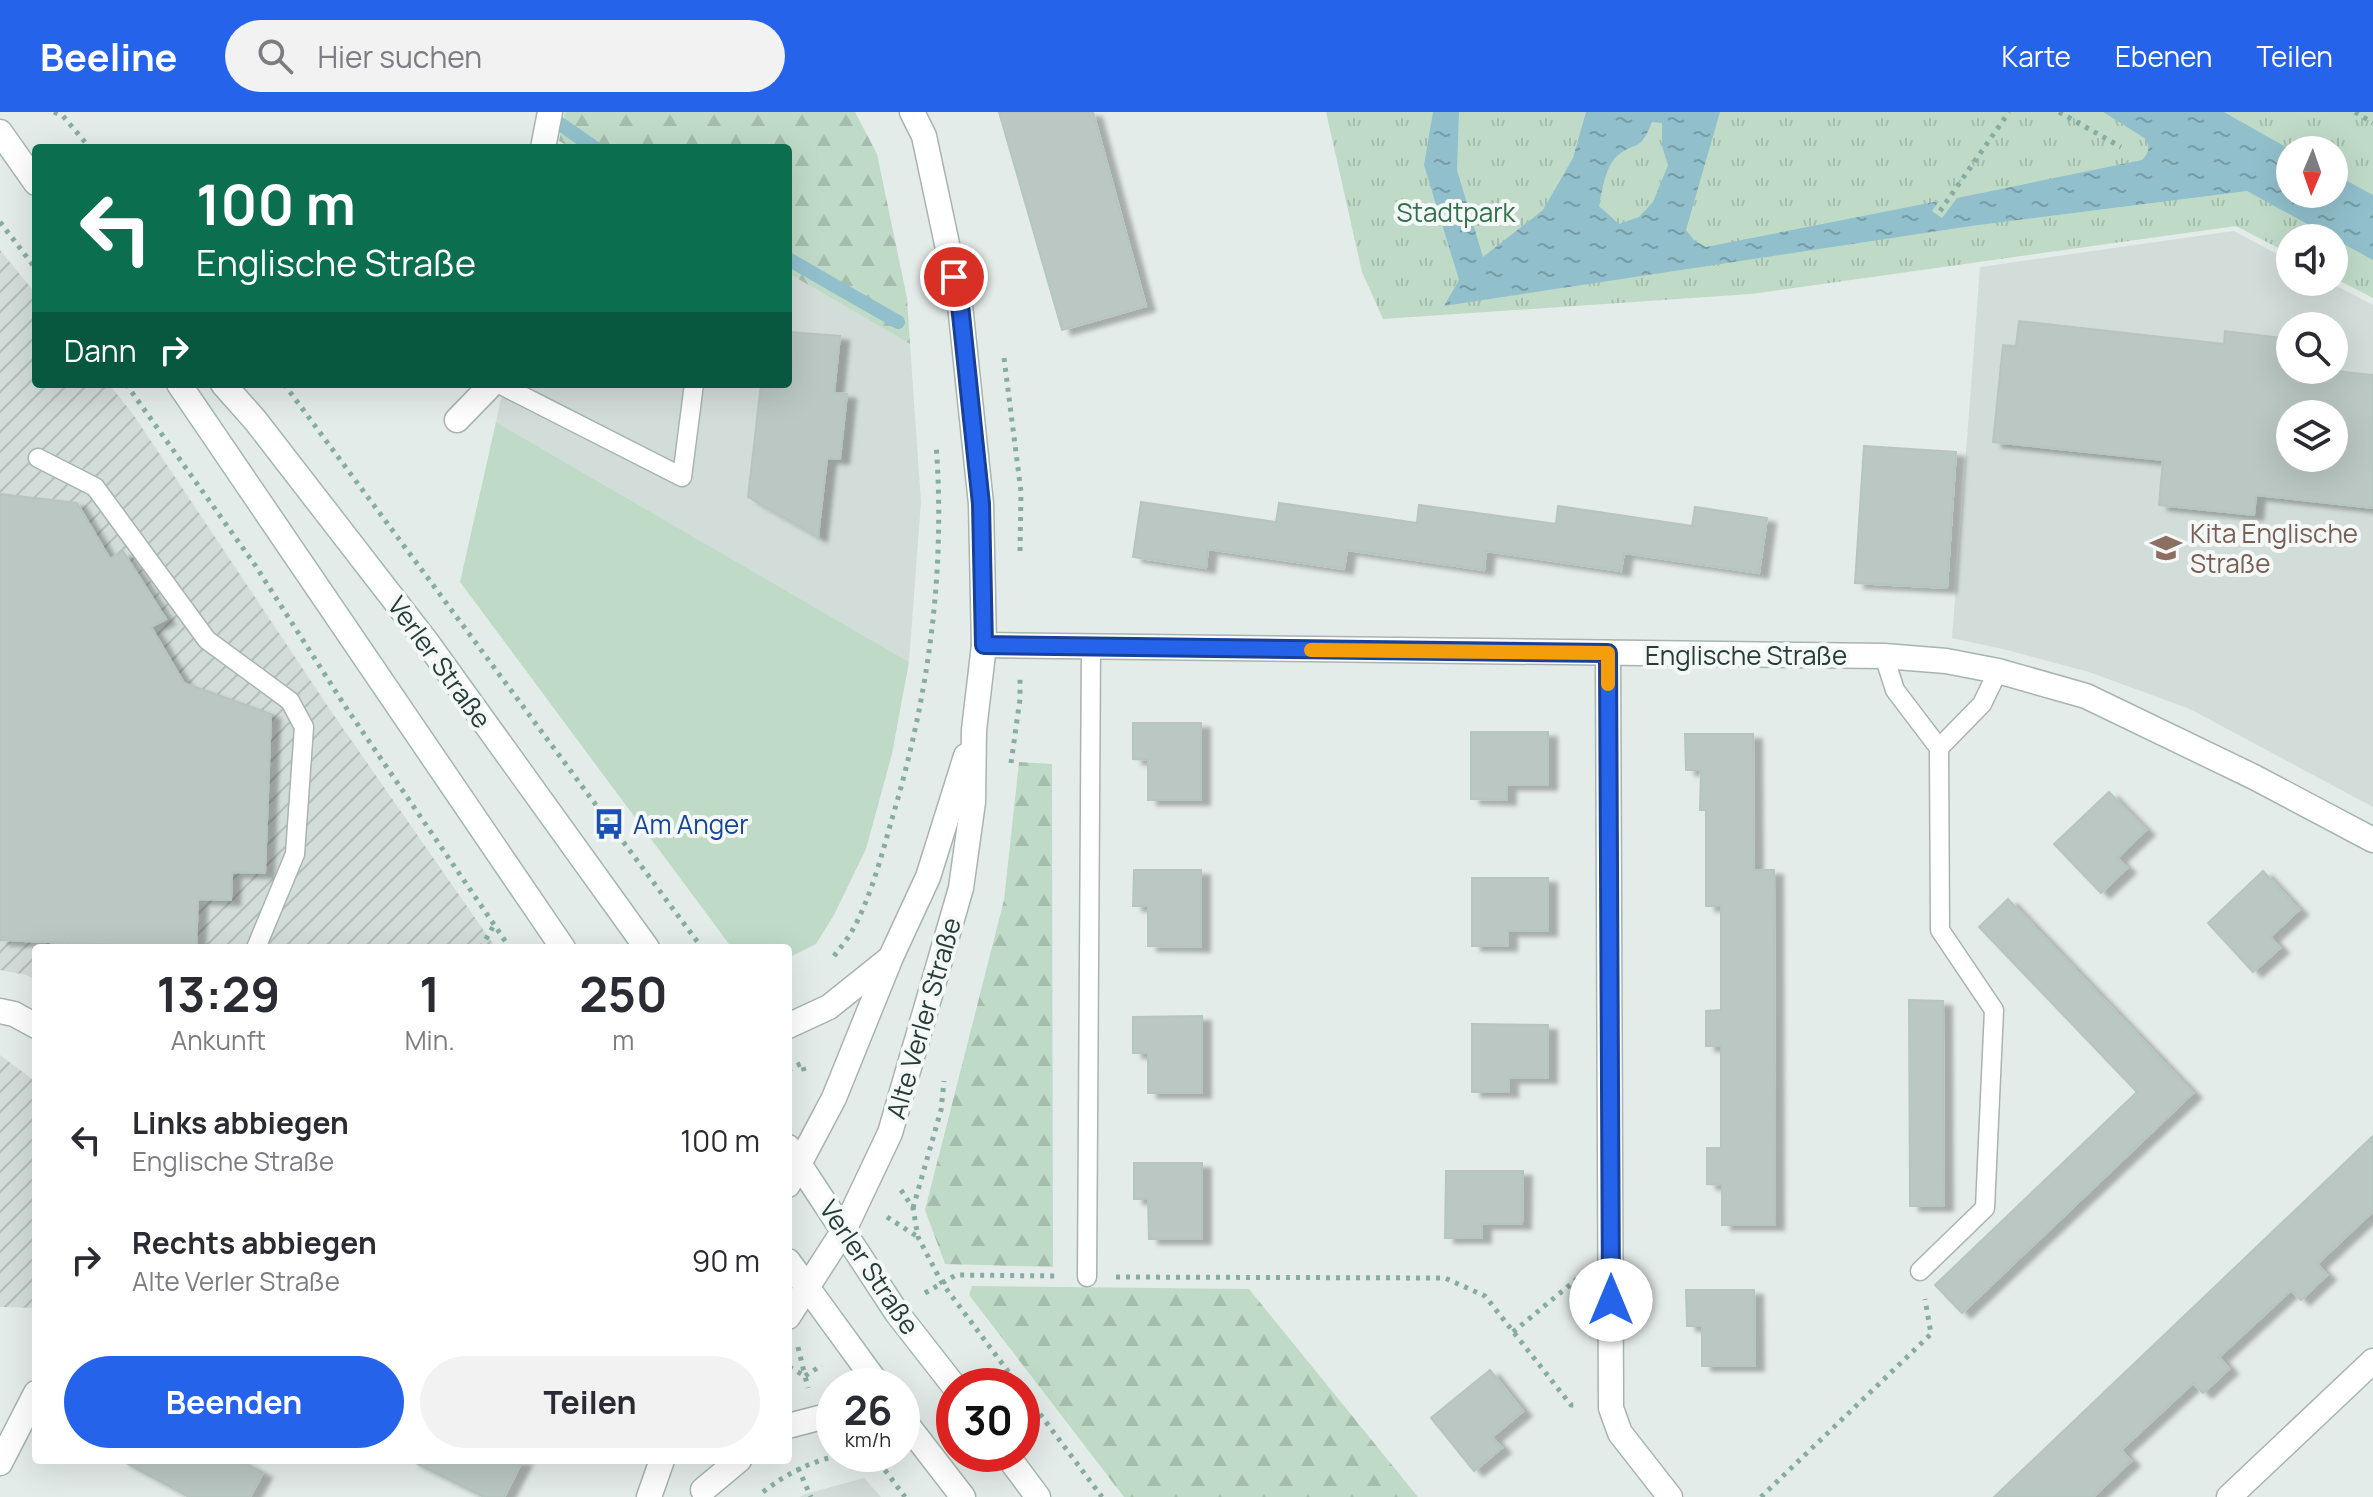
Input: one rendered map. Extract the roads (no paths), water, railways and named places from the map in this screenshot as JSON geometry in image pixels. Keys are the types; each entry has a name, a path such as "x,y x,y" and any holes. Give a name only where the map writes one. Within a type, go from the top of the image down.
{"street":[{"path":"543,144 550,112"},
{"name":"Alte Verler Straße","path":"792,1311 844,1230 890,1133 961,888 973,802 974,730 984,645 981,504 960,305 924,136 912,112"},
{"path":"0,132 32,168"},
{"path":"0,132 32,177"},
{"path":"182,388 560,944"},
{"name":"Verler Straße","path":"227,388 255,420 426,641 644,944"},
{"path":"457,420 488,388"},
{"name":"Englische Straße","path":"984,645 1884,656 1946,661 1998,671 2086,696 2254,777 2373,840"},
{"path":"1608,653 1611,1408 1620,1433 1670,1497"},
{"name":"Alte Verler Straße","path":"792,1165 834,1098 891,957 928,877 974,730"},
{"name":"Alte Verler Straße","path":"792,1024 829,1007 891,957"},
{"path":"0,1011 14,1014 32,1024"},
{"name":"Verler Straße","path":"792,1165 844,1230 897,1313 940,1368"},
{"path":"792,1266 866,1368"},
{"path":"2229,1497 2373,1361"},
{"path":"0,1463 32,1401"},
{"path":"792,1425 816,1419"},
{"path":"920,1442 963,1497"},
{"path":"920,1448 928,1453"},
{"path":"649,1497 661,1464"},
{"path":"702,1494 715,1464"},
{"path":"702,1494 735,1464"},
{"path":"1019,1472 1038,1497"}],"lane":[{"path":"507,388 682,477 693,388"},
{"path":"38,458 95,487 207,640 290,701 304,727 295,854 258,944"},
{"path":"1087,1277 1091,648"},
{"path":"1884,656 1895,690 1939,748 1940,930 1994,1010 1985,1208 1920,1271"},
{"path":"1939,748 1982,704 1998,671"}],"water":[{"path":"1433,112 1459,112 1457,170 1483,257 1543,210 1573,158 1586,112 1720,112 1686,230 1694,240 1706,247 1939,201 1932,211 1942,218 1957,198 2142,160 2148,150 2146,139 2103,112 2224,112 2276,141 2276,207 2247,191 1971,226 1444,306 1459,280 1424,165","holes":["1652,122 1662,123 1662,146 1668,165 1653,202 1639,217 1619,224 1599,206 1609,167 1616,157 1644,139"]},
{"path":"2348,182 2373,195 2373,260 2348,246 2348,224 2307,224 2278,208 2348,208"}],"waterway":[{"path":"547,115 589,144"},
{"path":"792,261 898,322"}],"place":[{"name":"Kita Englische Straße","path":"2166,548"},
{"name":"Am Anger","path":"609,824"}],"park label":[{"name":"Stadtpark","path":"1456,212"}]}
